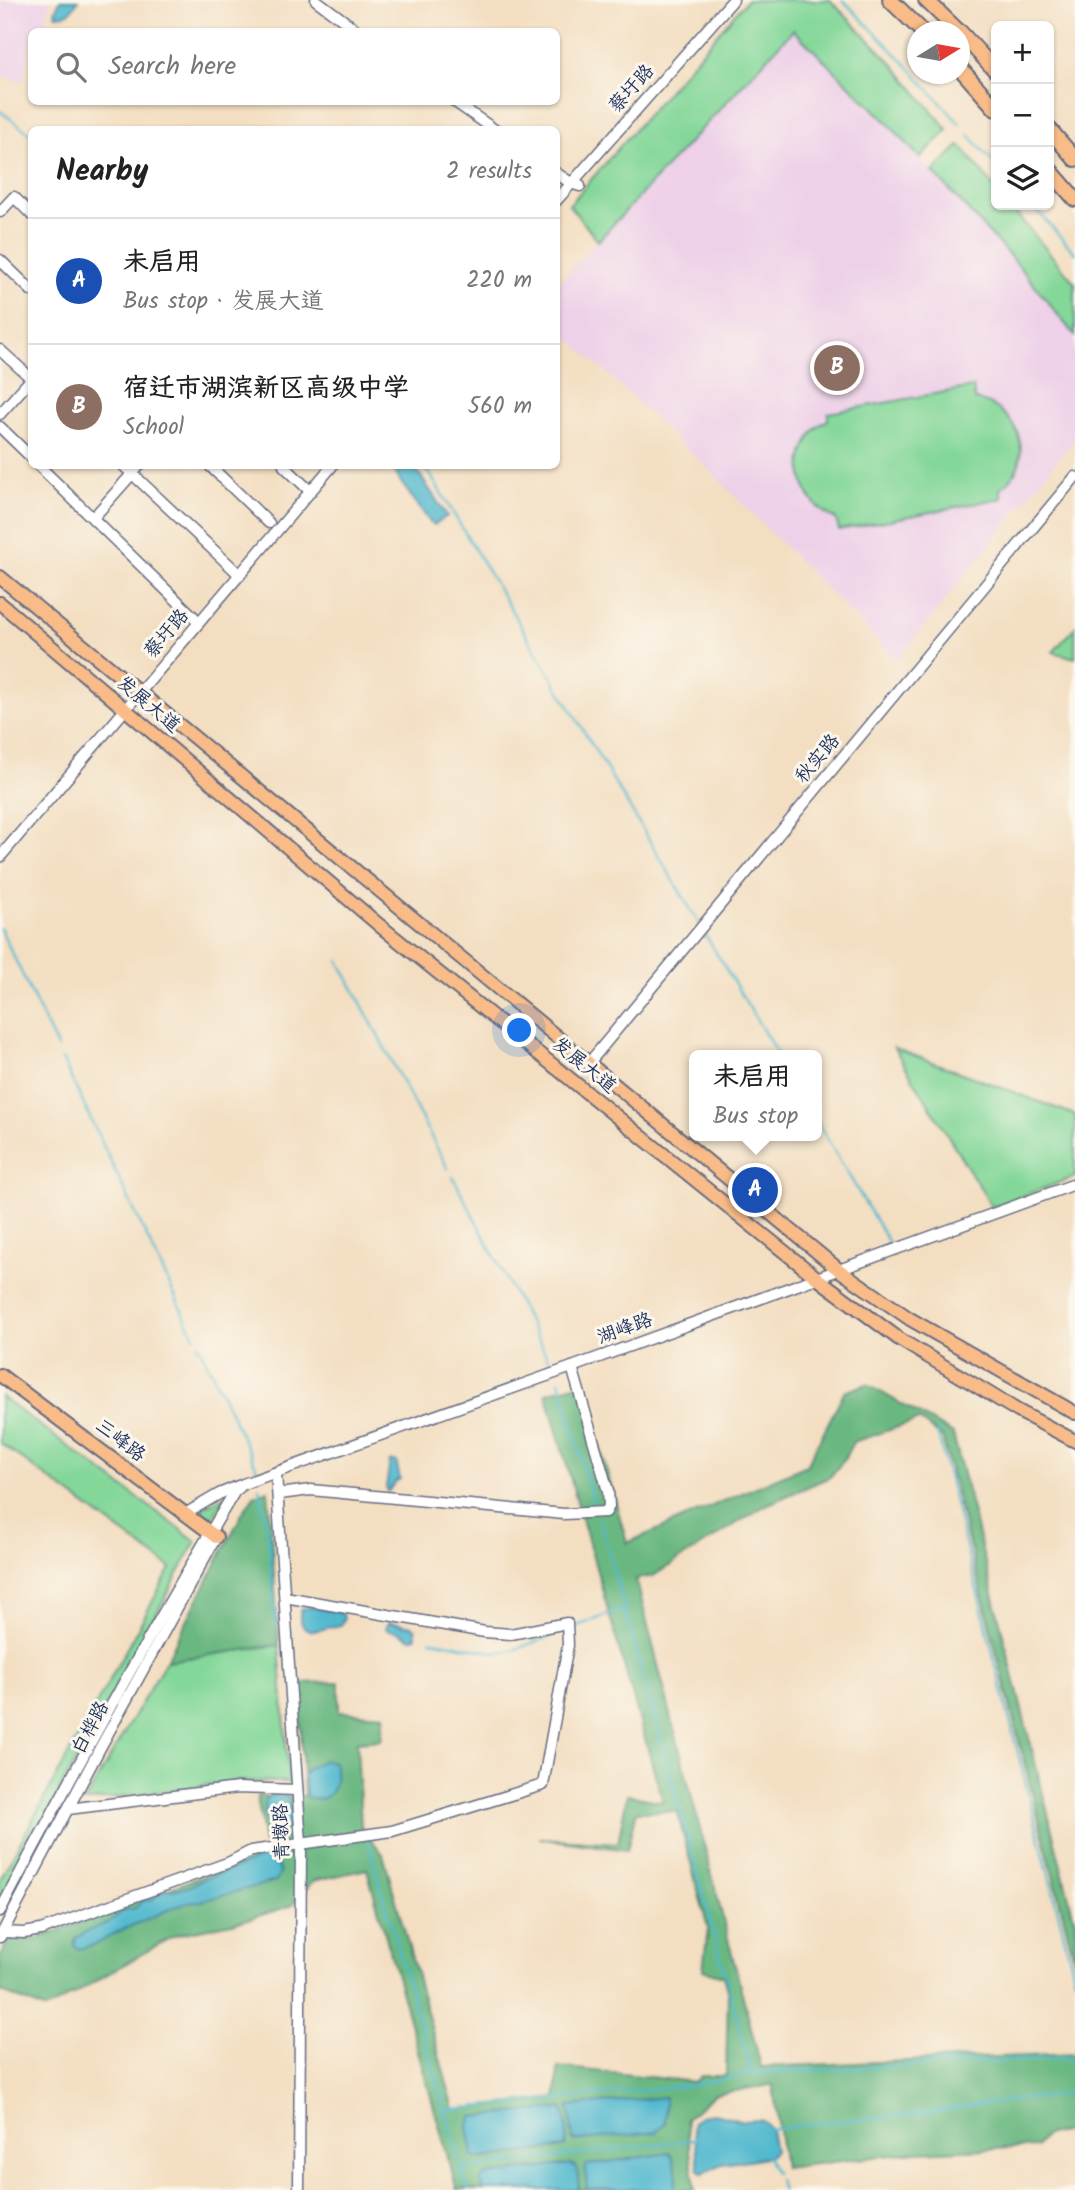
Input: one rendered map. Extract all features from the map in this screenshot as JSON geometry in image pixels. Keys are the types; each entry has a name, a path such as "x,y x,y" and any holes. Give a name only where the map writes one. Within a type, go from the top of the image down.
{"highway":[{"path":"890,0 912,21"},
{"path":"926,0 948,21"},
{"path":"970,44 991,66"},
{"path":"970,79 991,102"},
{"path":"1054,135 1075,159"},
{"path":"1054,175 1075,199"}],"main road":[{"name":"发展大道","path":"0,578 839,1270 911,1320 1075,1413"},
{"name":"发展大道","path":"0,603 379,925 817,1278 899,1339 1018,1411 1075,1440"},
{"name":"三峰路","path":"0,1375 213,1535"}],"street":[{"path":"316,0 354,28"},
{"name":"蔡圩路","path":"560,198 576,185 733,0"},
{"path":"459,105 489,126"},
{"path":"560,175 576,185"},
{"path":"0,212 14,197 28,211"},
{"path":"0,260 28,287"},
{"path":"0,350 28,376"},
{"path":"0,414 28,382"},
{"path":"0,428 28,454"},
{"path":"42,469 199,622"},
{"path":"213,469 269,523"},
{"path":"287,469 310,491"},
{"name":"蔡圩路","path":"0,857 329,469"},
{"path":"93,518 136,470 240,575"},
{"name":"秋实路","path":"588,1065 1075,477"},
{"name":"湖峰路","path":"184,1514 243,1484 1075,1184"},
{"path":"279,1494 311,1490 564,1514 606,1512 609,1506 608,1491 572,1367"},
{"name":"青墩路","path":"276,1473 301,1843 299,2190"},
{"path":"213,1535 235,1491 243,1484"},
{"name":"白桦路","path":"1,1935 213,1535"},
{"name":"白桦路","path":"0,1911 69,1782 213,1535"},
{"path":"1,1935 41,1930 230,1862 251,1851 392,1831 543,1785 568,1645 567,1623 512,1634 485,1632 285,1597"},
{"path":"68,1809 238,1788 298,1790"}],"shaded area":[{"path":"0,0 51,0 45,28 28,28 28,56 23,81 0,76"},
{"path":"794,30 884,119 1018,265 1075,336 1075,438 897,660 701,462 560,330 560,282"}],"green space":[{"path":"747,0 830,0 894,65 907,84 948,130 920,158 793,30 598,241 569,205"},
{"path":"960,145 991,183 991,210 1013,210 1075,283 1075,336 1018,265 933,172"},
{"path":"973,387 975,400 990,404 1003,413 1013,424 1019,437 1019,465 1012,478 1000,489 1002,498 839,530 836,519 825,513 809,496 802,474 804,451 814,430 828,420 828,413"},
{"path":"1075,627 1075,658 1053,652"},
{"path":"894,1048 1075,1115 1075,1177 992,1207"},
{"path":"582,1383 627,1543 807,1465 844,1392 867,1384 953,1434 1075,1922 1075,1962 942,1437 919,1420 853,1442 830,1477 766,1505 653,1576 636,1579 761,2067 1075,2054 1075,2130 1046,2135 1036,2147 916,2152 784,2168 773,2085 715,2094 686,2119 695,2190 457,2190 367,1869 313,1881 291,1906 242,1921 175,1935 46,2010 0,1991 0,1956 9,1940 39,1938 260,1854 270,1854 264,1843 257,1796 304,1796 299,1683 339,1682 339,1712 385,1715 381,1740 357,1742 361,1827 383,1854 454,2109 556,2098 558,2067 695,2082 701,2076 726,2076 728,1994 723,1976 703,1970 708,1928 677,1811 636,1812 627,1850 539,1838 618,1843 627,1795 663,1802 546,1393"},
{"path":"0,1396 196,1541 0,1900 0,1879 171,1568 0,1443"},
{"path":"268,1490 279,1645 166,1661 242,1514 254,1496"},
{"path":"229,1493 214,1516 209,1516 201,1509"},
{"path":"279,1645 289,1782 236,1781 84,1802 166,1661"}],"water":[{"path":"60,0 78,0 70,12 56,15"},
{"path":"394,469 416,469 447,516 434,525"},
{"path":"390,1461 396,1461 400,1479 388,1492 386,1487"},
{"path":"311,1607 342,1613 344,1619 341,1625 314,1631 305,1629 300,1619 301,1612 302,1609"},
{"path":"389,1622 412,1626 416,1630 416,1637 411,1639 387,1630"},
{"path":"324,1760 334,1762 332,1790 323,1798 307,1798 303,1775 309,1768"},
{"path":"268,1796 287,1797 292,1818 289,1830 271,1830 267,1822 265,1805"},
{"path":"265,1857 277,1864 280,1873 276,1881 198,1902 184,1903 115,1933 99,1943 80,1949 74,1946 76,1938 108,1923 124,1910 135,1908 142,1901 153,1899 164,1891 189,1887"},
{"path":"665,2097 665,2124 656,2132 573,2141 569,2106"},
{"path":"563,2108 567,2132 565,2147 481,2158 475,2158 473,2155 468,2126 472,2117"},
{"path":"714,2114 742,2121 765,2122 771,2130 775,2151 768,2157 722,2164 703,2173 699,2170 693,2123 700,2116"},
{"path":"669,2153 676,2172 673,2190 587,2189 587,2165"},
{"path":"570,2164 577,2167 579,2190 482,2190 481,2180 488,2175"}],"waterway":[{"path":"843,0 960,124"},
{"path":"0,111 28,132"},
{"path":"969,135 991,159"},
{"path":"1036,210 1075,253"},
{"path":"427,469 700,925"},
{"path":"0,928 58,1049"},
{"path":"703,931 775,1050"},
{"path":"339,961 448,1169"},
{"path":"62,1059 194,1336"},
{"path":"822,1130 889,1243"},
{"path":"453,1177 552,1366"},
{"path":"198,1344 257,1471"},
{"path":"559,1380 595,1506"},
{"path":"937,1431 1075,1979"},
{"path":"259,1487 269,1541 276,1626"},
{"path":"600,1520 752,2073"},
{"path":"574,1627 624,1609"},
{"path":"430,1640 498,1653 560,1633"},
{"path":"368,1843 468,2190"},
{"path":"445,2110 694,2085 752,2073 1075,2058"},
{"path":"769,2130 1075,2093"},
{"path":"461,2169 697,2139"},
{"path":"768,2157 775,2173"},
{"path":"778,2180 782,2190"}],"place":[{"name":"宿迁市湖滨新区高级中学","path":"837,368"},
{"name":"未启用","path":"755,1190"}]}
